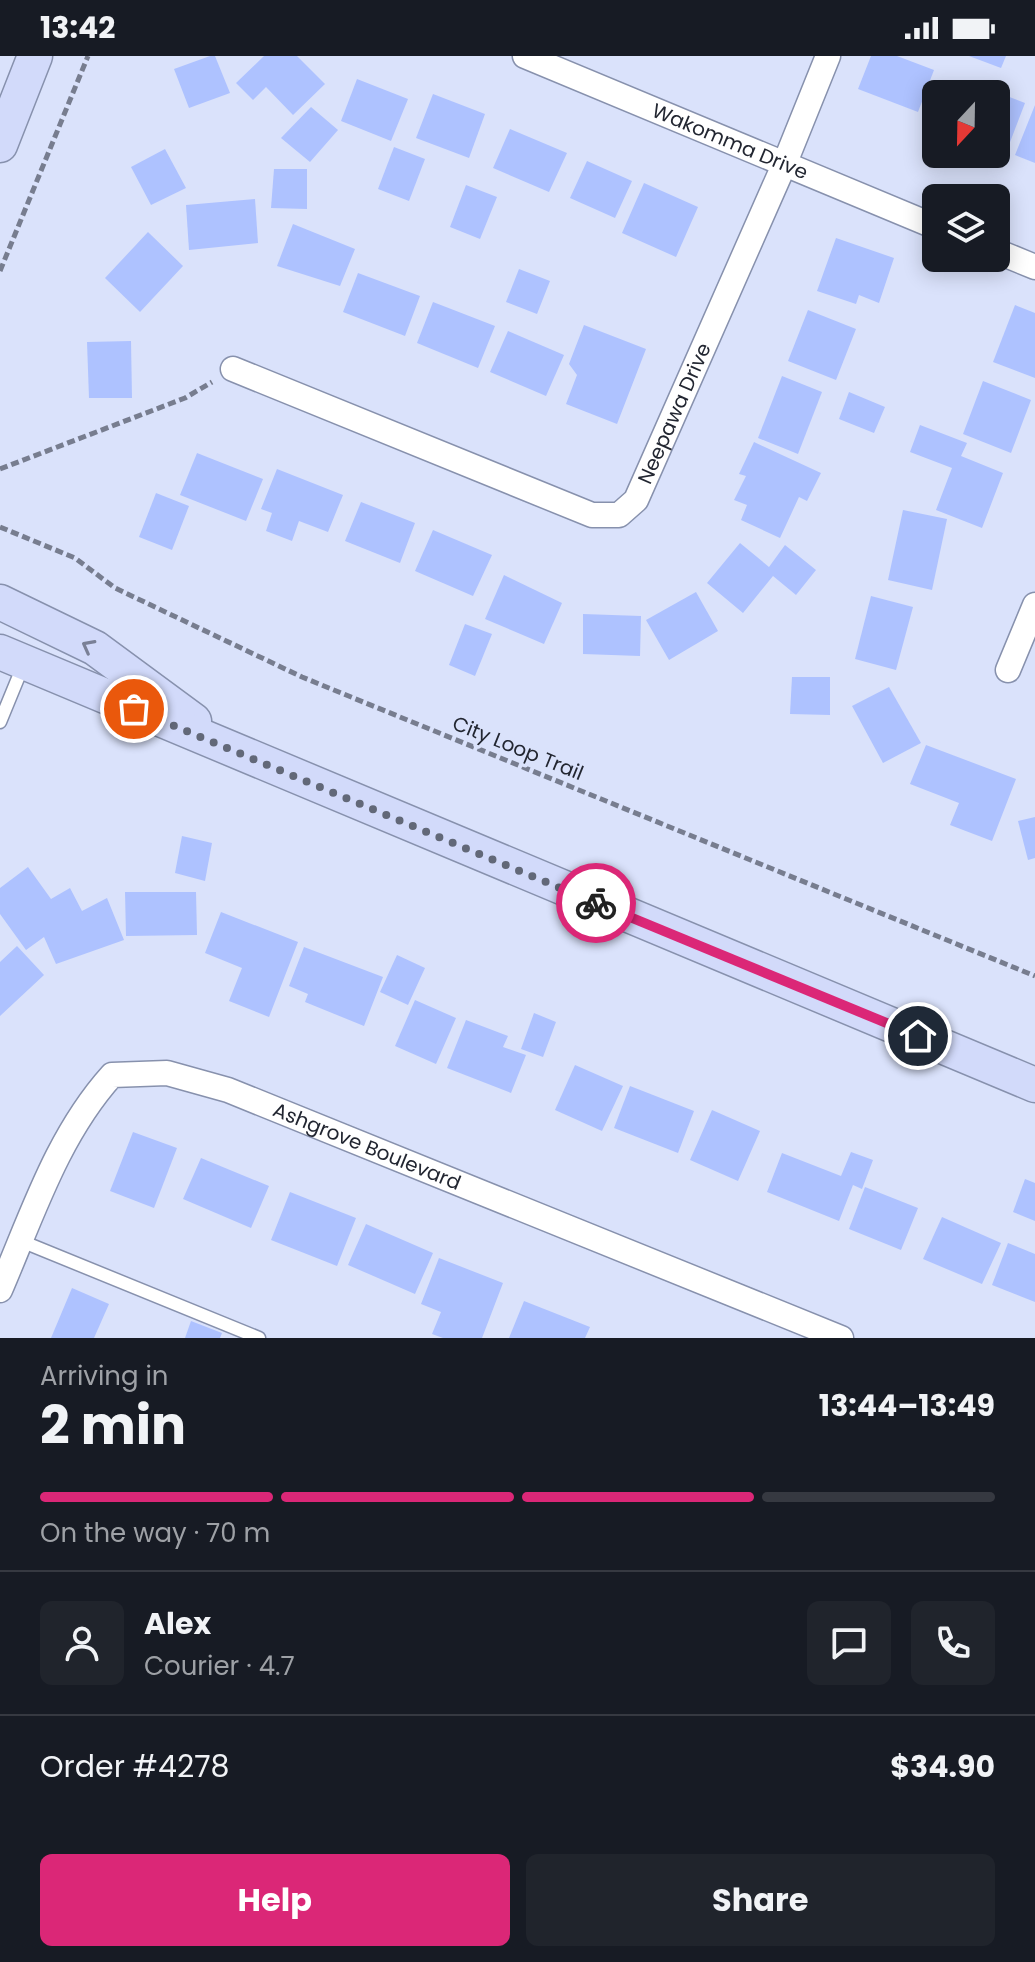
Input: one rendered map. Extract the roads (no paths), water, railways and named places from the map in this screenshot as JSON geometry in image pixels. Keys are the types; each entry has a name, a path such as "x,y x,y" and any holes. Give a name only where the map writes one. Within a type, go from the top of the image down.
{"main road":[{"path":"0,145 35,56"},
{"path":"0,602 95,648 243,756"},
{"path":"12,657 1035,1085"}],"street":[{"name":"Wakomma Drive","path":"525,56 922,221"},
{"name":"Neepawa Drive","path":"233,369 592,515 619,515 636,500 784,165 828,56"},
{"path":"1010,257 1035,267"},
{"path":"1008,670 1035,605"},
{"name":"Ashgrove Boulevard","path":"0,1290 62,1145 87,1103 112,1075 167,1073 228,1090 841,1338"}],"lane":[{"path":"0,722 12,657"},
{"path":"21,1241 259,1338"}]}
